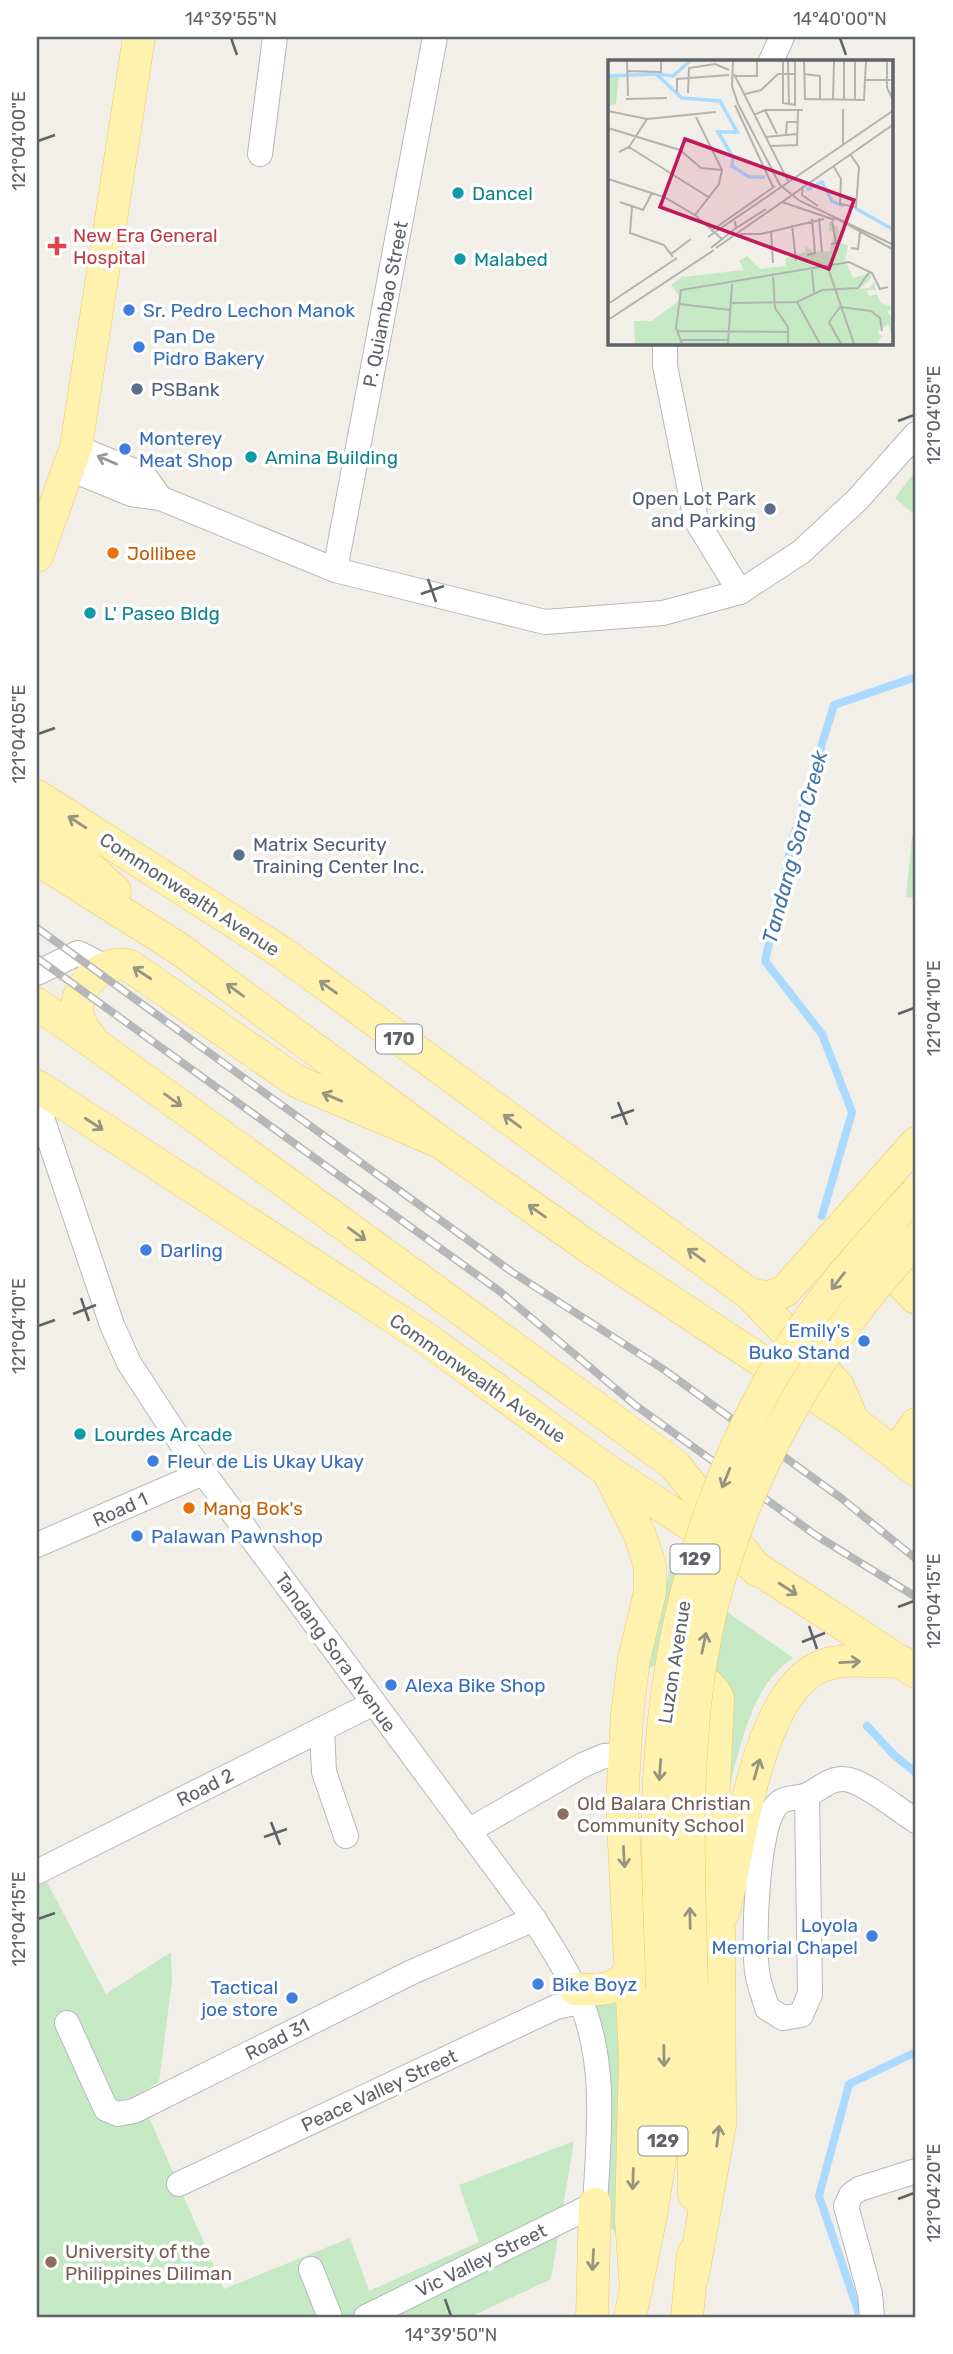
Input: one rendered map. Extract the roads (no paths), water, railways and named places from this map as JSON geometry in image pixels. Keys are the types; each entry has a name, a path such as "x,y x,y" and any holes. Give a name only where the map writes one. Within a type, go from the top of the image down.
{"main road":[{"path":"37,556 73,458 139,37"},
{"name":"Commonwealth Avenue","path":"37,796 281,952 751,1295 838,1386 853,1421"},
{"name":"Commonwealth Avenue","path":"37,820 178,948"},
{"name":"Commonwealth Avenue","path":"37,859 178,948 440,1142 593,1250 853,1421 906,1462"},
{"path":"95,1044 81,1024 78,1003 88,982 106,967 121,964 136,969 296,1081 440,1142"},
{"path":"37,1004 675,1465 758,1571"},
{"name":"Commonwealth Avenue","path":"37,1086 427,1339 608,1471 909,1667"},
{"path":"751,1295 768,1297 785,1291 916,1143"},
{"path":"878,1186 873,1220 878,1245 888,1269 916,1298"},
{"name":"Luzon Avenue","path":"677,1987 658,1831 661,1753 676,1635 691,1571 733,1459 790,1349 853,1262 916,1194"},
{"name":"Luzon Avenue","path":"677,1987 699,1672 719,1579 761,1474 807,1382 856,1309 916,1240"},
{"path":"906,1462 916,1424"},
{"path":"608,1471 640,1535 650,1566 650,1592 634,1659 624,1755 623,1852 635,2057 631,2220 633,2304"},
{"path":"719,1930 758,1763 786,1695 802,1677 821,1666 856,1662 909,1667"},
{"path":"627,1715 650,1686 678,1675 703,1679 718,1698 710,1868 719,1930 720,2125 693,2275"},
{"path":"578,1996 615,1987 631,1969"},
{"name":"129","path":"677,1987 695,2122 693,2275 687,2317"},
{"name":"129","path":"633,2304 663,2138 677,1987"},
{"path":"593,2317 595,2204"}],"street":[{"path":"260,154 275,37"},
{"name":"P. Quiambao Street","path":"335,570 435,37"},
{"path":"771,60 782,37"},
{"path":"664,345 665,366 695,520 740,592"},
{"path":"73,458 131,494 160,498 335,570 545,622 663,613 740,592 813,542 858,499 916,433"},
{"path":"37,974 78,953 106,967"},
{"name":"Tandang Sora Avenue","path":"37,1103 96,1285 129,1363 204,1473 534,1919 578,1996 593,2048 599,2099 595,2204"},
{"name":"Road 1","path":"37,1545 204,1473"},
{"name":"Road 2","path":"37,1872 374,1703"},
{"path":"322,1729 324,1772 346,1836"},
{"path":"468,1831 583,1765 604,1756 624,1755"},
{"path":"807,1796 810,1994 801,2015 783,2018 767,2008 757,1972 758,1892 765,1832 776,1806 789,1797 807,1796 822,1784 837,1779 852,1781 916,1821"},
{"name":"Road 31","path":"67,2023 106,2109 118,2114 134,2111 412,1972 534,1919"},
{"name":"Peace Valley Street","path":"179,2184 578,1996"},
{"path":"872,2317 870,2294 846,2206 851,2195 859,2189 916,2171"},
{"name":"Vic Valley Street","path":"366,2317 595,2204"},
{"path":"311,2269 330,2317"}],"waterway":[{"name":"Tandang Sora Creek","path":"822,1216 852,1112 822,1034 765,961 793,838 834,705 916,677"},
{"name":"Tandang Sora Creek","path":"867,1726 894,1755 916,1773"},
{"name":"Tandang Sora Creek","path":"860,2317 819,2196 849,2084 916,2052"}],"railway":[{"path":"37,928 512,1272 663,1369 841,1498 916,1559"},
{"path":"37,958 498,1290 635,1405 817,1536 916,1597"}],"place":[{"name":"Dancel","path":"458,193"},
{"name":"New Era General Hospital","path":"57,246"},
{"name":"Malabed","path":"460,259"},
{"name":"Sr. Pedro Lechon Manok","path":"129,310"},
{"name":"Pan De Pidro Bakery","path":"139,347"},
{"name":"PSBank","path":"137,389"},
{"name":"Monterey Meat Shop","path":"125,449"},
{"name":"Amina Building","path":"251,457"},
{"name":"Open Lot Park and Parking","path":"770,509"},
{"name":"Jollibee","path":"113,553"},
{"name":"L' Paseo Bldg","path":"90,613"},
{"name":"Matrix Security Training Center Inc.","path":"239,855"},
{"name":"Darling","path":"146,1250"},
{"name":"Emily's Buko Stand","path":"864,1341"},
{"name":"Lourdes Arcade","path":"80,1434"},
{"name":"Fleur de Lis Ukay Ukay","path":"153,1461"},
{"name":"Mang Bok's","path":"189,1508"},
{"name":"Palawan Pawnshop","path":"137,1536"},
{"name":"Alexa Bike Shop","path":"391,1685"},
{"name":"Old Balara Christian Community School","path":"563,1814"},
{"name":"Loyola Memorial Chapel","path":"872,1936"},
{"name":"Bike Boyz","path":"538,1984"},
{"name":"Tactical joe store","path":"292,1998"},
{"name":"University of the Philippines Diliman","path":"51,2262"}]}
